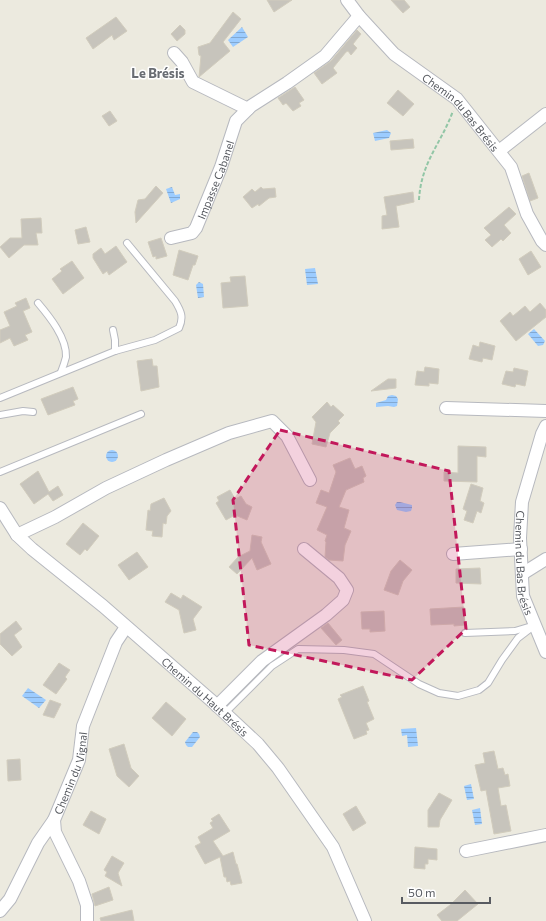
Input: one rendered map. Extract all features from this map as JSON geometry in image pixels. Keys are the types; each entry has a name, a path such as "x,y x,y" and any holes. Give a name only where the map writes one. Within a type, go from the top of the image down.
{"street":[{"name":"Chemin du Bas Brésis","path":"347,0 359,16 394,54 457,99 511,167 527,214 542,241 546,245"},
{"name":"Impasse Cabanel","path":"172,238 192,233 196,228 221,167 236,121 248,109 325,56 359,16"},
{"path":"174,53 182,62 193,82 248,109"},
{"path":"499,151 546,114"},
{"path":"446,408 546,411"},
{"path":"17,535 106,488 166,460 230,433 272,421 287,436 310,480"},
{"name":"Chemin du Bas Brésis","path":"546,426 542,434 522,502 521,549 523,596 546,652"},
{"name":"Chemin du Haut Brésis","path":"0,508 17,535 32,549 103,606 258,744 278,768 333,847 366,921"},
{"path":"221,710 262,660 326,615 343,600 347,590 338,578 304,549"},
{"path":"453,554 521,549"},
{"path":"522,574 546,559"},
{"name":"Chemin du Vignal","path":"87,921 86,905 79,881 55,832 54,820 79,760 83,726 116,642 126,627"},
{"path":"0,911 10,899 38,844 54,820"},
{"path":"466,851 546,835"}],"lane":[{"path":"0,398 115,351 168,335 179,328 182,316 175,301 127,243"},
{"path":"38,303 48,315 63,340 66,356 61,372"},
{"path":"113,330 115,351"},
{"path":"0,415 23,411 33,412"},
{"path":"0,472 141,414"},
{"path":"221,710 272,666 298,650 337,650 374,654 419,684 439,693 458,696 479,690 488,683 518,638 535,625"},
{"path":"465,633 515,631 535,625"}],"path":[{"path":"419,200 420,186 424,170 451,117 457,99"}],"highlighted area":[{"path":"280,430 449,471 466,629 412,680 249,645 233,500"}],"water":[{"path":"242,27 248,37 233,47 228,40"},
{"path":"387,130 391,133 389,138 375,141 373,133"},
{"path":"172,187 175,195 180,194 180,199 171,203 166,189"},
{"path":"315,268 318,284 307,285 305,269"},
{"path":"199,282 203,284 204,297 198,298 196,285"},
{"path":"534,329 545,341 543,345 538,346 528,334"},
{"path":"388,396 396,396 398,399 397,406 376,407 376,403 386,400"},
{"path":"114,450 117,451 117,461 110,462 107,461 106,454 107,451"},
{"path":"397,502 412,505 411,511 406,512 397,510 395,505"},
{"path":"28,688 46,700 39,708 22,696"},
{"path":"416,728 418,746 408,747 407,735 402,736 401,729"},
{"path":"193,732 197,732 200,737 192,747 188,747 185,742"},
{"path":"471,784 474,799 467,800 464,786"},
{"path":"480,808 482,824 475,825 472,810"}],"building":[{"path":"267,0 292,0 274,12"},
{"path":"391,0 404,0 410,7 403,13"},
{"path":"233,12 241,19 223,42 230,51 199,77 201,56 199,55 198,47 210,43"},
{"path":"116,17 127,31 114,40 112,35 93,49 86,38"},
{"path":"180,25 185,30 185,34 177,41 171,34"},
{"path":"357,30 361,34 353,44 357,48 351,55 348,51 346,52 333,68 337,73 322,84 314,73 331,61"},
{"path":"295,87 304,100 299,103 301,106 293,111 286,103 283,105 278,98"},
{"path":"398,90 414,104 403,116 387,103"},
{"path":"110,111 117,121 109,126 102,116"},
{"path":"413,139 414,148 391,150 390,141"},
{"path":"529,173 538,198 530,201 522,176"},
{"path":"156,186 163,193 136,223 135,212 138,200 145,199"},
{"path":"261,187 263,189 275,188 276,197 269,198 259,206 258,204 252,208 243,197 252,189 255,192"},
{"path":"413,192 414,202 396,206 399,227 382,229 382,216 387,215 384,197"},
{"path":"509,207 516,214 504,225 511,233 503,241 501,239 492,247 485,240 491,235 484,228"},
{"path":"41,218 42,233 36,233 38,245 24,245 9,258 0,247 10,238 22,238 21,219"},
{"path":"86,227 90,242 78,244 75,230"},
{"path":"161,238 167,256 156,259 156,256 153,257 148,242"},
{"path":"116,246 127,262 109,275 107,271 103,274 93,258 93,254 101,248 105,254"},
{"path":"179,250 198,256 188,280 173,275"},
{"path":"531,251 541,267 528,275 519,259"},
{"path":"72,261 84,278 63,294 52,279 62,271 60,269"},
{"path":"245,276 248,306 223,308 221,283 231,282 230,277"},
{"path":"26,298 30,308 23,311 32,332 25,335 28,340 14,346 10,338 0,343 0,330 10,326 4,312 17,306 15,303"},
{"path":"540,303 546,310 546,317 516,341 500,321 510,312 513,316 525,306 530,312"},
{"path":"480,342 495,346 492,360 483,358 482,362 469,359 473,345 479,347"},
{"path":"152,359 153,366 157,366 159,387 141,391 137,361"},
{"path":"425,367 439,369 438,384 429,383 429,386 415,385 417,371 424,372"},
{"path":"514,368 528,371 525,386 516,384 515,387 502,384 506,371 513,372"},
{"path":"388,379 396,379 396,388 371,391"},
{"path":"73,387 78,399 73,401 75,405 48,415 41,399"},
{"path":"327,402 331,407 333,405 344,415 338,421 340,423 330,433 326,447 312,444 316,422 312,417"},
{"path":"458,446 486,447 486,457 477,456 477,482 444,481 444,472 458,473"},
{"path":"350,458 355,469 362,466 366,476 363,478 364,482 346,490 339,507 349,510 344,528 351,531 345,545 343,561 329,560 325,557 325,541 327,535 317,530 327,507 316,503 321,490 329,493 336,472 333,465"},
{"path":"38,471 49,492 58,486 63,495 53,501 48,494 34,504 20,484"},
{"path":"471,484 483,488 480,501 484,503 481,513 477,511 473,523 464,520 467,511 463,509"},
{"path":"230,490 235,499 241,496 246,504 252,507 247,520 235,515 226,520 216,503 219,501 217,497"},
{"path":"164,498 171,511 167,516 166,524 163,523 162,537 152,536 153,531 146,530 148,510 150,511 151,504"},
{"path":"83,523 99,536 87,551 85,549 80,555 66,544"},
{"path":"252,535 262,537 261,542 271,564 257,570 252,558 237,574 229,567 238,557 250,551"},
{"path":"137,552 148,567 129,580 118,565"},
{"path":"400,560 412,570 403,581 398,595 384,590 391,571"},
{"path":"480,568 481,584 456,583 456,569"},
{"path":"171,593 181,599 183,595 202,607 193,619 196,630 184,633 179,610 165,602"},
{"path":"464,607 465,625 431,625 430,609"},
{"path":"384,611 385,631 370,632 370,629 362,629 361,612"},
{"path":"16,621 22,629 14,635 22,647 12,656 0,644 0,634"},
{"path":"328,623 342,640 336,645 321,628"},
{"path":"59,663 70,670 65,677 67,679 56,694 43,685"},
{"path":"363,686 369,701 367,702 374,719 366,723 369,730 366,731 367,734 354,739 338,699 342,697 340,695"},
{"path":"50,700 61,704 54,718 43,715"},
{"path":"166,702 186,719 172,736 152,718"},
{"path":"124,744 131,768 139,776 129,787 117,776 109,749"},
{"path":"494,751 498,769 503,768 505,775 508,774 510,786 498,788 501,806 506,805 511,831 494,834 486,790 481,791 475,765 485,763 483,753"},
{"path":"20,759 21,780 8,781 7,760"},
{"path":"439,793 452,800 440,820 439,827 428,827 428,810"},
{"path":"356,806 366,823 353,831 343,814"},
{"path":"91,811 106,819 99,834 83,825"},
{"path":"219,814 230,831 213,841 223,856 233,852 242,883 231,885 230,881 227,882 226,877 224,877 220,857 205,864 195,846 201,843 198,837 213,828 210,823 213,821 211,819"},
{"path":"415,847 437,849 437,860 428,859 428,864 425,864 425,869 414,868"},
{"path":"112,856 124,863 118,873 122,886 105,876 107,872 104,870"},
{"path":"109,887 113,900 95,906 92,894"},
{"path":"465,890 478,904 457,921 442,921 437,915"},
{"path":"132,910 134,921 101,921 100,918"}],"district":[{"name":"Le Brésis","path":"158,73"}]}
